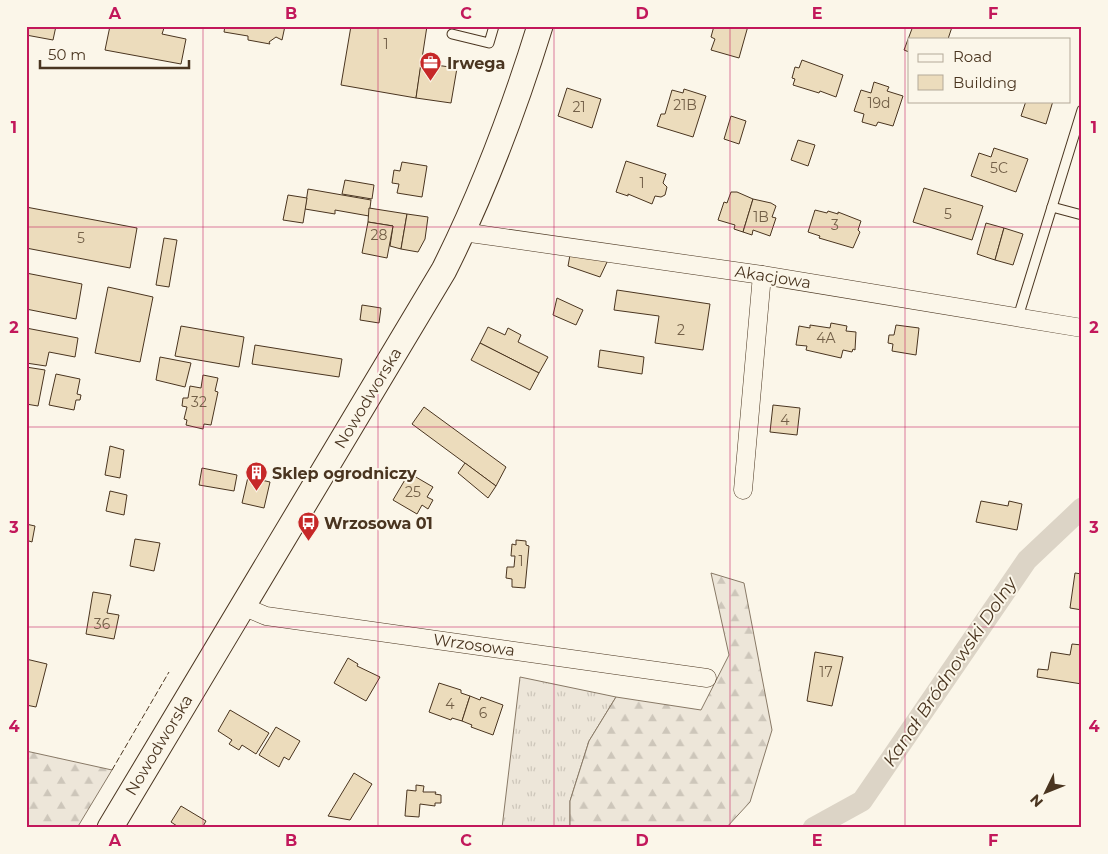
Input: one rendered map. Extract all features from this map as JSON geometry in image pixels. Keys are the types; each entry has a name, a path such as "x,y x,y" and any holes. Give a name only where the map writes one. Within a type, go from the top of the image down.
{"main road":[{"name":"Nowodworska","path":"113,827 242,606 423,306 462,232 490,169 540,26"}],"street":[{"name":"Akacjowa","path":"462,232 762,275 1082,328"},
{"path":"744,490 762,275"},
{"name":"Wrzosowa","path":"242,606 266,616 707,678"}],"lane":[{"path":"452,34 489,43 494,26"},
{"path":"1018,317 1082,110"},
{"path":"1052,207 1082,215"}],"green space":[{"path":"711,573 744,583 772,730 750,802 726,828 570,828 570,801 589,741 616,697 701,710 729,655"},
{"path":"520,677 616,697 589,741 570,801 570,828 502,828"},
{"path":"26,751 112,770 77,828 26,828"}],"building":[{"path":"26,26 56,26 53,40 26,35"},
{"path":"110,26 154,26 164,28 162,34 186,39 181,64 105,50"},
{"path":"225,26 285,26 282,40 276,37 269,42 270,44 248,40 248,36 224,32"},
{"path":"351,26 427,26 416,98 341,85"},
{"path":"714,26 748,26 739,58 711,50 715,39 711,37"},
{"path":"913,26 952,27 948,38 908,38"},
{"path":"908,39 908,52 904,50"},
{"path":"802,60 843,75 836,97 793,85 795,79 792,78 795,67 799,68"},
{"path":"421,63 457,68 451,103 416,98"},
{"path":"874,82 889,87 887,91 903,96 893,126 878,122 876,126 862,122 864,114 854,111 861,90 871,93"},
{"path":"567,88 601,99 592,128 558,116"},
{"path":"684,89 706,96 693,137 657,126 661,114 665,114 672,90 683,93"},
{"path":"1026,102 1053,102 1046,124 1021,116"},
{"path":"731,116 746,121 739,144 724,139"},
{"path":"798,140 815,145 808,166 791,160"},
{"path":"994,148 1028,159 1016,192 971,176 979,153 991,157"},
{"path":"626,161 666,174 663,183 667,187 665,195 661,197 655,196 652,204 628,194 628,196 616,192"},
{"path":"402,162 427,166 422,197 397,193 399,184 392,183 394,170 400,171"},
{"path":"345,180 374,185 372,199 342,194"},
{"path":"924,188 983,206 972,240 913,222"},
{"path":"308,189 371,200 369,216 335,210 335,214 305,209"},
{"path":"731,192 737,192 753,199 743,232 734,229 735,225 718,220 724,202 727,203"},
{"path":"288,195 307,198 303,223 283,220"},
{"path":"753,199 776,206 772,217 776,218 770,236 753,230 752,235 743,232"},
{"path":"26,207 137,228 130,268 26,248"},
{"path":"369,208 407,214 401,249 390,246 393,226 368,222"},
{"path":"815,210 838,214 838,212 861,221 858,230 860,232 853,248 819,238 820,236 808,232"},
{"path":"407,214 428,217 425,239 418,252 401,249"},
{"path":"368,222 393,226 387,258 362,253"},
{"path":"986,223 1004,228 995,260 977,254"},
{"path":"1004,228 1023,234 1013,265 995,260"},
{"path":"164,238 177,240 169,287 156,285"},
{"path":"570,255 608,260 600,277 568,266"},
{"path":"26,273 82,284 76,319 26,309"},
{"path":"108,287 153,297 140,362 95,353"},
{"path":"617,290 710,304 703,350 655,343 659,316 614,310"},
{"path":"557,298 583,310 576,325 553,315"},
{"path":"362,305 381,308 379,323 360,320"},
{"path":"831,323 847,326 846,331 856,332 855,350 853,349 852,352 843,350 841,358 806,350 807,346 796,345 799,326 810,328 810,325 830,328"},
{"path":"896,325 919,328 916,355 892,351 893,344 888,343 889,335 894,335"},
{"path":"181,326 244,337 239,367 175,356"},
{"path":"488,327 505,335 508,328 521,335 518,342 548,357 539,373 480,343"},
{"path":"26,328 78,338 75,357 49,352 46,366 26,363"},
{"path":"480,343 539,373 530,390 471,360"},
{"path":"255,345 342,359 339,377 252,364"},
{"path":"600,350 644,357 642,374 598,367"},
{"path":"160,357 191,363 185,387 156,380"},
{"path":"26,367 45,370 38,406 26,404"},
{"path":"56,374 80,379 77,394 81,395 80,400 76,400 74,410 49,405"},
{"path":"203,375 218,378 215,391 218,392 211,425 204,424 203,429 186,425 187,420 184,419 187,407 182,406 183,398 188,398 190,386 201,388"},
{"path":"773,405 800,408 797,435 770,432"},
{"path":"424,407 506,467 496,486 412,424"},
{"path":"110,446 124,450 120,478 105,475"},
{"path":"465,463 496,486 488,498 458,473"},
{"path":"202,468 237,475 234,491 199,485"},
{"path":"409,473 433,487 427,497 433,500 428,509 422,505 417,514 393,500"},
{"name":"Sklep ogrodniczy","path":"248,477 270,482 264,508 242,503"},
{"path":"110,491 127,495 124,515 106,511"},
{"path":"981,501 1008,506 1009,501 1022,504 1017,530 976,522"},
{"path":"26,524 35,526 32,542 26,540"},
{"path":"135,539 160,543 154,571 130,566"},
{"path":"516,540 526,541 526,545 529,546 525,588 512,587 512,579 506,578 507,567 514,567 515,556 511,556 512,544 516,545"},
{"path":"1075,573 1082,574 1082,610 1070,608"},
{"path":"93,592 111,595 107,613 119,615 114,639 86,634"},
{"path":"1072,644 1082,645 1082,684 1037,677 1038,669 1048,670 1051,652 1070,655"},
{"path":"815,652 843,657 832,706 807,701"},
{"path":"348,658 358,664 357,666 380,677 366,701 334,683"},
{"path":"26,659 47,664 36,707 26,705"},
{"path":"439,683 461,690 461,693 470,696 462,721 452,718 451,720 429,712"},
{"path":"470,696 480,700 481,697 503,705 493,735 471,727 472,725 462,721"},
{"path":"230,710 269,733 256,754 242,745 239,750 229,744 232,740 218,731"},
{"path":"276,727 300,741 289,760 284,757 279,767 259,755"},
{"path":"354,773 372,784 350,820 328,816"},
{"path":"416,785 424,786 423,792 436,792 435,794 441,795 441,803 435,803 435,806 420,804 419,817 405,816 407,790 416,791"},
{"path":"181,806 206,821 202,828 180,828 171,822"}],"waterway":[{"name":"Kanał Bródnowski Dolny","path":"813,828 862,801 1027,560 1082,508"}],"fence":[{"path":"112,770 169,672"}],"place":[{"name":"Irwega","path":"431,82"},
{"name":"Sklep ogrodniczy","path":"256,492"},
{"name":"Wrzosowa 01","path":"308,542"}]}
